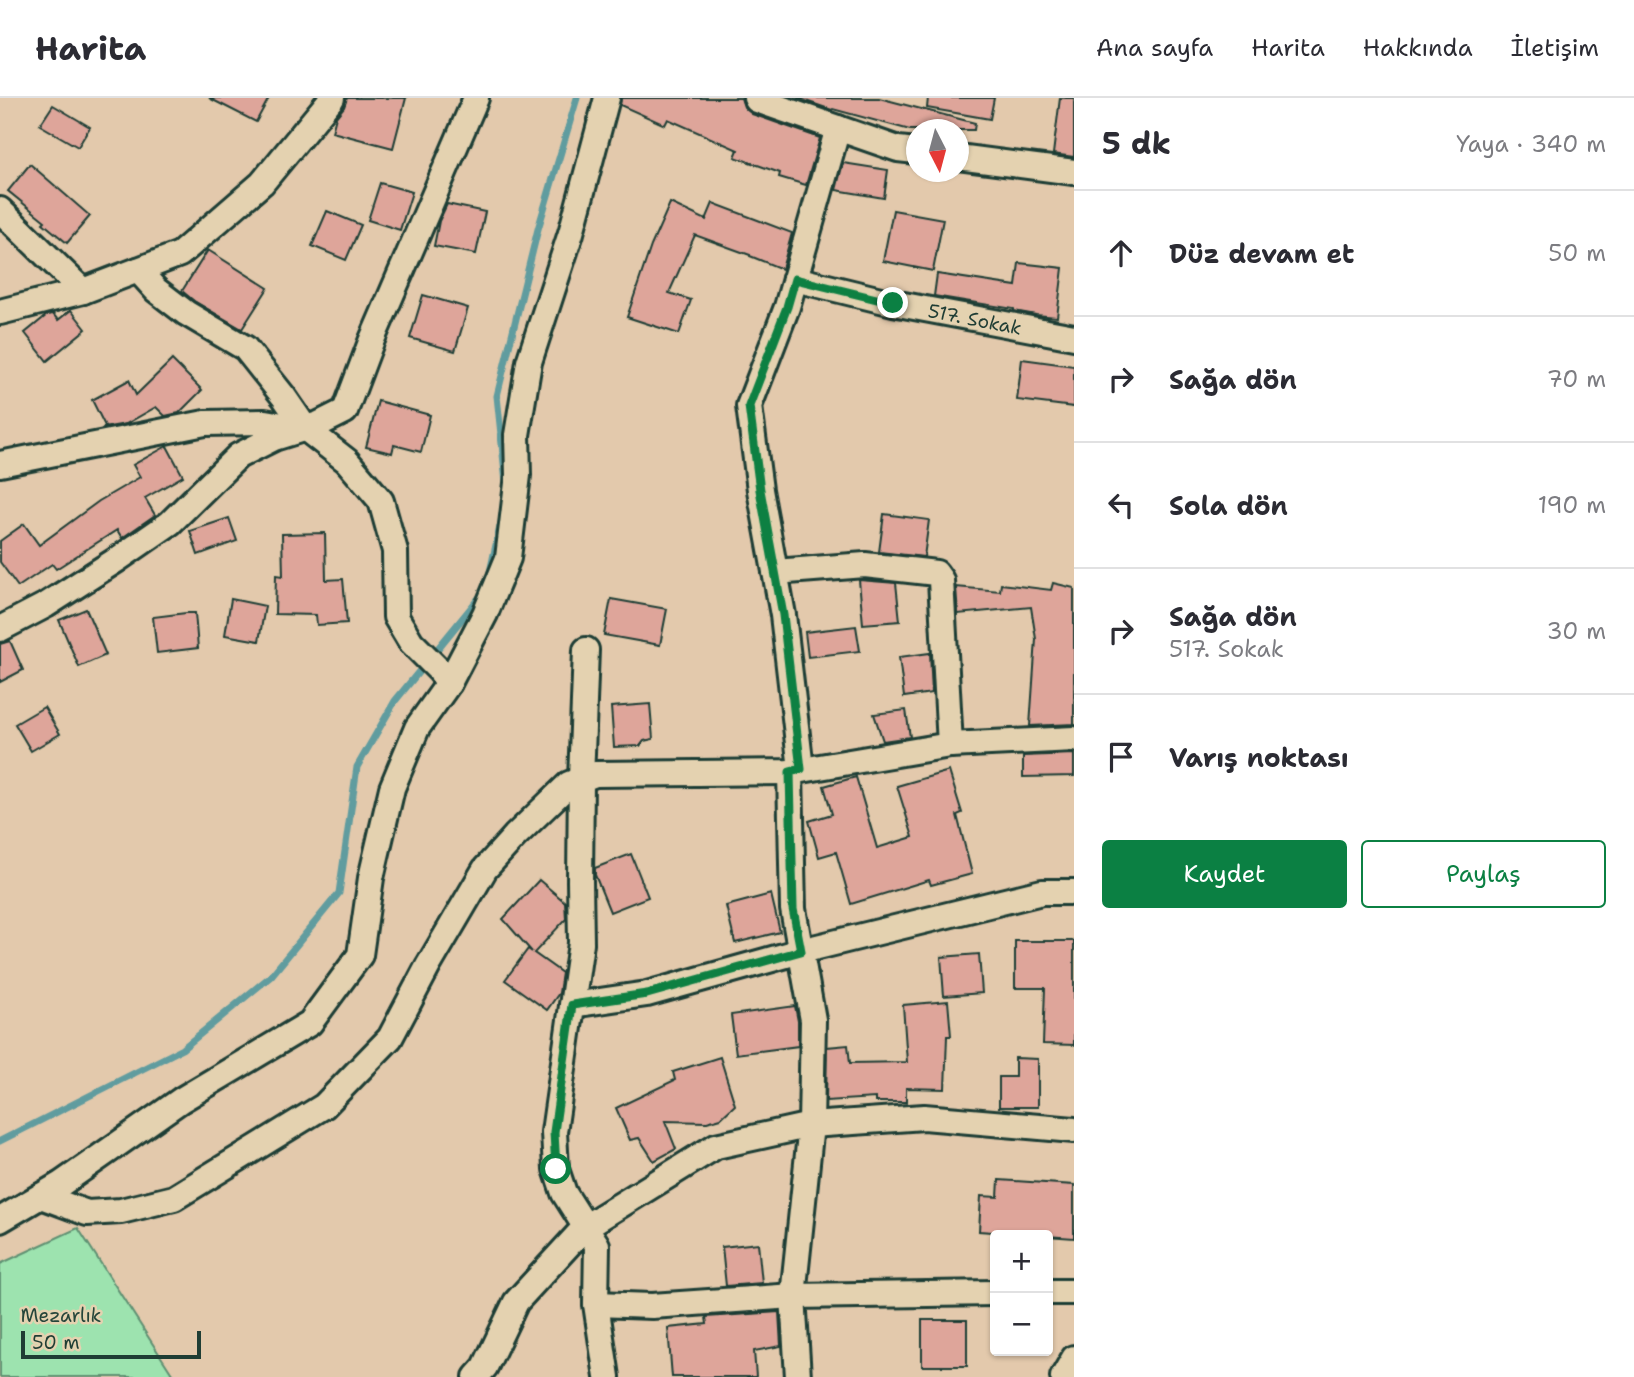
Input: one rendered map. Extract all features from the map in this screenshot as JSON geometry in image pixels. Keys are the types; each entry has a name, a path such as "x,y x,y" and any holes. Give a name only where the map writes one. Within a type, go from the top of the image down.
{"street":[{"path":"0,312 83,291 180,254 262,183 332,98"},
{"path":"0,629 46,605 170,523 238,456 345,411 371,342 476,98"},
{"path":"0,1220 61,1184 181,1100 310,1023 360,955 371,878 392,788 417,728 485,614 508,558 518,474 517,435 529,362 570,233 607,98"},
{"path":"756,98 906,150"},
{"path":"798,1377 793,1296 811,1125 813,1020 793,909 795,771 783,615 760,490 749,406 787,307 838,128"},
{"path":"969,158 1074,172"},
{"path":"0,210 83,291"},
{"path":"138,270 156,290 186,313 245,348 306,429 347,461 381,501 395,551 396,617 411,642 445,677"},
{"name":"517. Sokak","path":"795,279 893,303 1074,337"},
{"path":"0,464 205,423 265,422 306,429"},
{"path":"775,572 865,565 936,573 941,580 950,745"},
{"path":"586,650 581,779 581,943 554,1132 556,1169 564,1193 597,1245 596,1304 607,1377"},
{"path":"41,1196 88,1213 121,1211 174,1198 324,1106 390,1038 428,965 485,869 569,784 595,774 795,771 950,745 1074,739"},
{"path":"572,1005 647,994 801,951 1042,892 1074,892"},
{"path":"476,1377 485,1367 516,1302 585,1227 716,1146 811,1125 924,1116 1074,1130"},
{"path":"1053,1292 1074,1292"},
{"path":"596,1304 652,1306 793,1296 990,1293"},
{"path":"1063,1377 1074,1358"}],"green space":[{"name":"Mezarlık","path":"78,1228 174,1377 0,1377 0,1264"}],"building":[{"path":"209,98 269,98 256,122"},
{"path":"347,98 406,98 393,148 332,132 336,117"},
{"path":"621,98 741,98 744,107 752,114 820,138 806,185 779,177 780,173 735,157 738,150 668,119 665,125 620,105"},
{"path":"797,98 879,98 960,119 906,119 906,129"},
{"path":"928,98 994,98 990,119 927,108"},
{"path":"1060,98 1074,98 1074,157 1053,154"},
{"path":"53,105 90,127 78,147 40,125"},
{"path":"969,121 975,123 974,130 969,130"},
{"path":"843,163 888,170 884,198 836,190"},
{"path":"30,164 90,216 67,243 8,191"},
{"path":"380,183 412,192 400,230 368,220"},
{"path":"670,203 706,220 713,203 792,233 782,269 695,235 669,293 691,300 679,334 627,317 651,246"},
{"path":"447,204 485,212 476,254 434,246 439,221"},
{"path":"893,210 943,219 933,271 883,261"},
{"path":"327,211 361,225 346,260 312,246"},
{"path":"208,250 268,288 242,329 182,291"},
{"path":"1019,263 1063,268 1057,317 934,296 937,274 1016,286"},
{"path":"423,295 468,308 455,351 410,338"},
{"path":"71,310 86,329 47,361 25,333 47,315 53,314 58,320"},
{"path":"1022,359 1074,366 1074,407 1017,400"},
{"path":"172,360 202,390 179,413 165,416 156,407 126,424 103,428 105,426 92,400 129,380 136,395"},
{"path":"378,401 430,415 421,452 394,445 392,453 366,447"},
{"path":"167,446 183,476 145,498 155,515 122,538 117,530 56,569 52,564 18,587 0,562 0,541 24,524 39,545 99,501 140,477 133,465"},
{"path":"884,514 929,520 924,557 879,552"},
{"path":"229,518 237,541 198,555 190,531"},
{"path":"325,533 326,580 343,579 347,623 317,625 316,615 275,614 276,575 283,576 282,534"},
{"path":"859,580 896,583 900,621 863,624"},
{"path":"1053,583 1074,588 1074,724 1030,726 1036,639 1031,607 958,614 956,587 1000,591 1001,584 1051,590"},
{"path":"231,599 265,606 259,641 225,635"},
{"path":"611,599 667,609 660,645 604,635"},
{"path":"86,609 106,655 79,667 59,620"},
{"path":"195,613 198,648 157,653 153,617"},
{"path":"856,626 860,651 808,657 805,632"},
{"path":"10,641 23,670 0,682 0,644"},
{"path":"930,653 932,693 904,697 899,657"},
{"path":"650,704 653,739 644,741 640,746 614,747 611,707"},
{"path":"44,707 60,734 31,751 15,724"},
{"path":"906,710 910,737 883,741 874,714"},
{"path":"1074,754 1074,776 1023,777 1023,756"},
{"path":"949,771 962,813 957,815 972,874 931,885 929,880 851,904 836,852 819,857 809,821 832,814 824,786 856,777 877,848 913,837 897,786"},
{"path":"631,854 648,897 610,912 595,875 595,868"},
{"path":"539,880 565,902 566,919 534,953 562,973 559,993 547,1010 505,980 528,949 532,952 503,919"},
{"path":"771,894 780,932 735,943 726,906"},
{"path":"1015,941 1074,941 1074,1045 1043,1044 1045,988 1015,988"},
{"path":"979,954 982,993 944,996 941,957"},
{"path":"948,1001 951,1036 947,1036 945,1089 906,1088 906,1102 875,1102 875,1098 826,1101 827,1047 848,1045 850,1063 907,1062 903,1005"},
{"path":"795,1006 798,1046 736,1054 731,1015"},
{"path":"720,1057 735,1105 721,1118 707,1122 665,1121 676,1149 654,1161 639,1138 630,1140 616,1108 675,1080 673,1072"},
{"path":"1015,1058 1038,1059 1038,1107 999,1107 999,1077 1015,1077"},
{"path":"999,1180 1074,1185 1074,1238 1053,1236 1053,1230 979,1231 981,1196 998,1197"},
{"path":"758,1243 762,1283 726,1286 722,1247"},
{"path":"779,1312 781,1346 754,1351 756,1377 672,1377 668,1328 707,1324 706,1317"},
{"path":"922,1320 967,1320 967,1366 922,1366"}],"waterway":[{"path":"506,483 497,396 538,229 577,98"},
{"path":"490,572 501,522"},
{"path":"0,1141 182,1049 271,976 339,893 357,767 395,701 483,593"}],"route":[{"path":"556,1169 554,1132 572,1005 647,994 801,951 793,909 790,772 801,769 783,615 760,490 749,406 795,279 893,303"}]}
